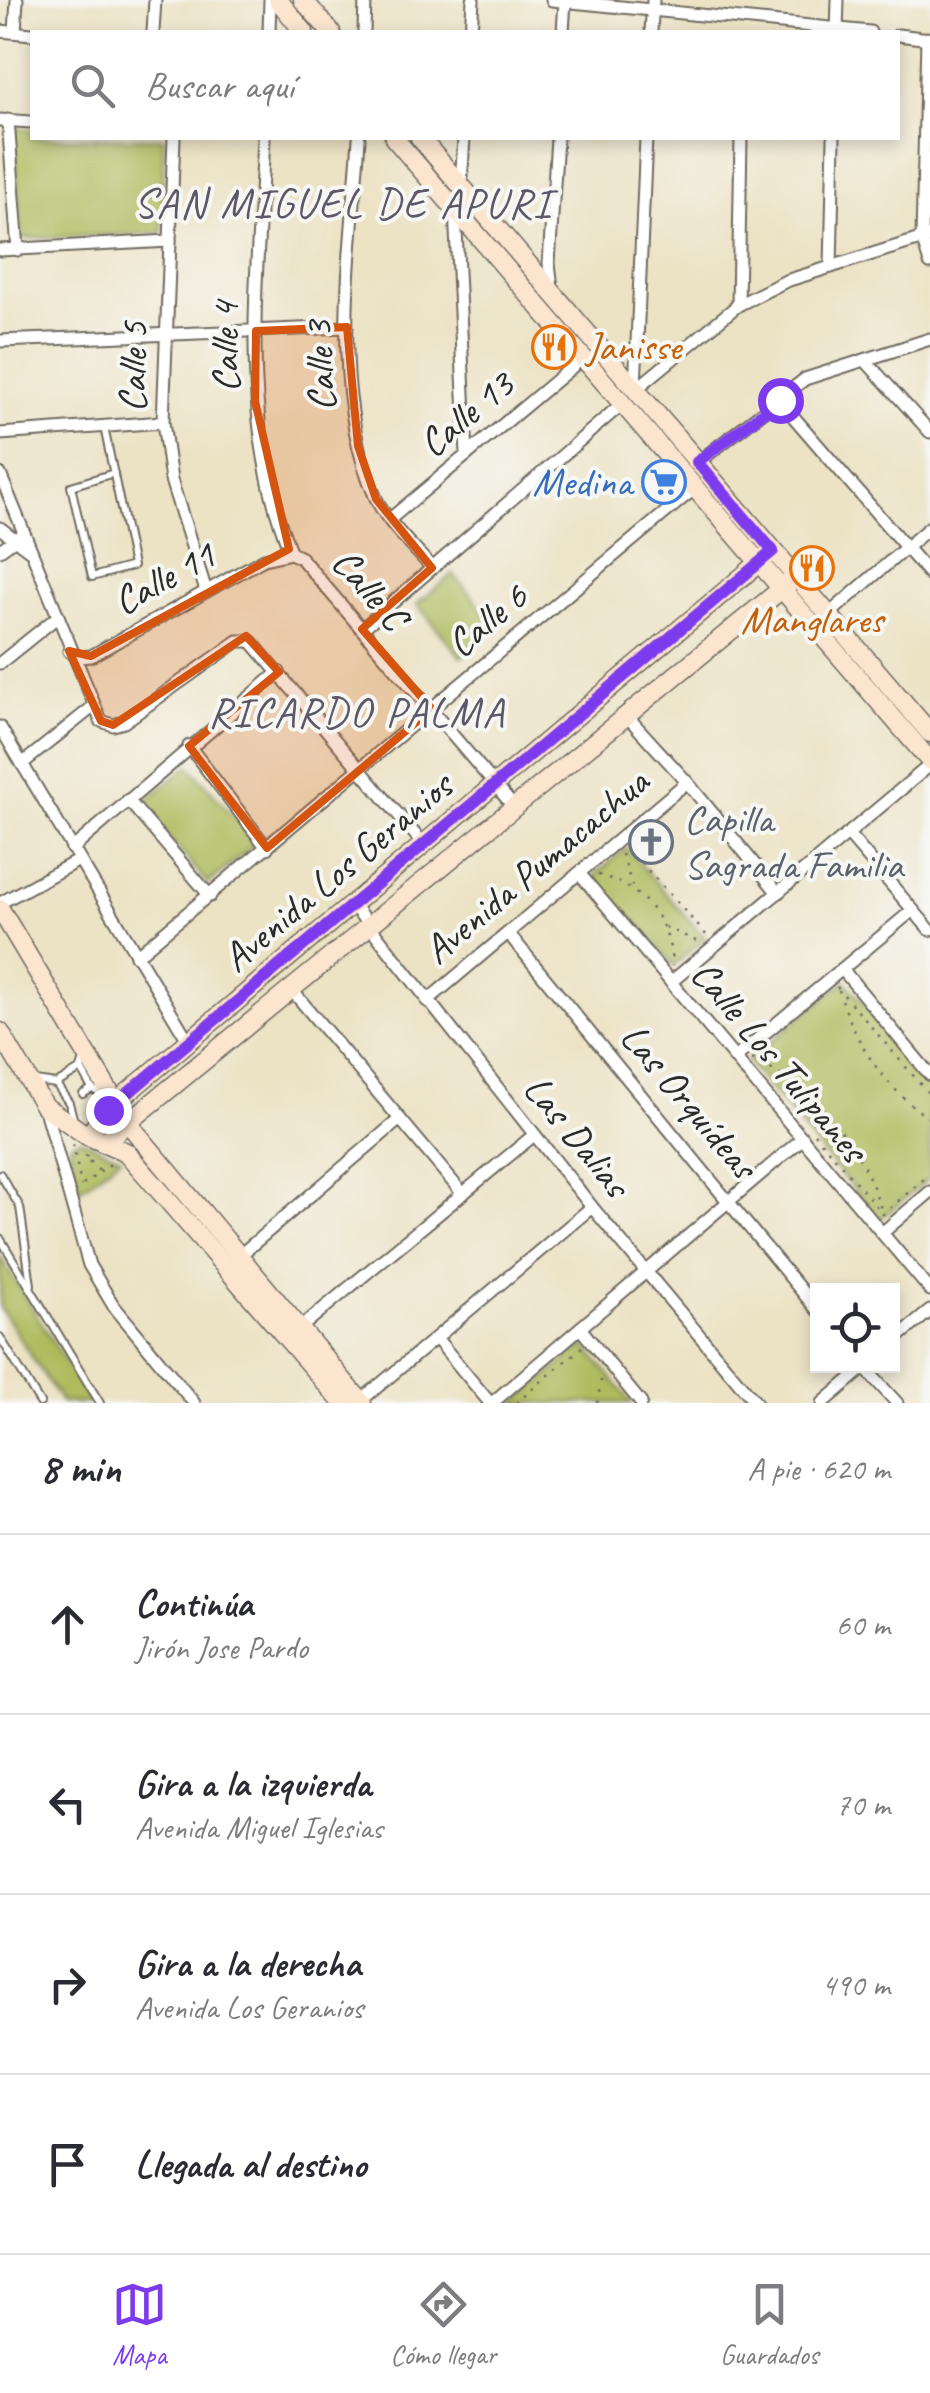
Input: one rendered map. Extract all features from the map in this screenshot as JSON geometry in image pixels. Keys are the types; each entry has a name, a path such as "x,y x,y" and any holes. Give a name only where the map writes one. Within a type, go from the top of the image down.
{"main road":[{"path":"278,0 302,30"},
{"path":"303,0 328,30"},
{"path":"396,140 584,357 697,462 766,556 930,762"},
{"path":"422,140 552,294 696,487 766,556"},
{"name":"Avenida Los Geranios","path":"91,1140 116,1103 766,556"},
{"path":"789,583 828,616 930,733"},
{"name":"Avenida Los Geranios","path":"91,1140 128,1122 789,583"},
{"path":"0,906 83,1061 356,1402"},
{"path":"0,1032 44,1106 91,1140 126,1152 356,1402"},
{"path":"139,1084 154,1101"}],"street":[{"path":"15,32 18,0"},
{"path":"153,30 155,0"},
{"path":"269,30 270,0"},
{"path":"364,30 365,0"},
{"path":"470,30 473,0"},
{"path":"552,0 653,5 743,26 818,30"},
{"path":"837,30 838,0"},
{"path":"563,30 565,1"},
{"path":"651,30 653,5"},
{"path":"0,32 30,34"},
{"path":"900,35 929,38 926,237 930,263"},
{"path":"18,250 4,120 30,122"},
{"name":"Calle 5","path":"174,140 163,422 171,480 206,591"},
{"name":"Calle 4","path":"264,140 255,401 278,518 292,553"},
{"name":"Calle 3","path":"359,140 348,327 350,391 358,446 376,499 432,568"},
{"path":"460,185 464,140"},
{"path":"552,294 549,263 557,140"},
{"path":"630,396 646,140"},
{"path":"738,305 741,140"},
{"path":"831,267 834,140"},
{"path":"455,208 467,455"},
{"path":"362,628 738,305 786,281 926,237"},
{"path":"0,250 170,241"},
{"path":"0,341 348,327"},
{"path":"697,462 806,380 930,339"},
{"name":"Calle 13","path":"390,519 584,357"},
{"path":"865,360 930,432"},
{"path":"780,400 930,575"},
{"path":"0,434 163,422"},
{"path":"0,474 101,722 112,726 124,722 242,640 250,641 424,844"},
{"name":"Calle 6","path":"136,956 696,487"},
{"path":"828,616 930,527"},
{"path":"0,528 29,550"},
{"path":"0,550 25,531"},
{"name":"Calle 11","path":"70,651 79,657 91,656 264,559 277,553 292,553"},
{"name":"Calle C","path":"292,553 301,558 514,807"},
{"path":"0,663 56,618"},
{"path":"0,906 76,854 128,800 279,672"},
{"path":"22,764 94,706"},
{"path":"626,715 778,893"},
{"path":"0,727 189,1042"},
{"path":"189,746 267,848"},
{"path":"671,982 930,762"},
{"name":"Avenida Pumacachua","path":"427,1001 687,782"},
{"path":"128,800 210,896"},
{"path":"848,834 930,930"},
{"name":"Calle Los Tulipanes","path":"579,874 735,1058 807,1134 930,1290"},
{"name":"Las Dalias","path":"352,905 592,1207 756,1403"},
{"path":"735,1058 913,910"},
{"name":"Las Orquídeas","path":"508,933 810,1301"},
{"path":"842,969 930,1075"},
{"path":"291,989 463,1194"},
{"path":"44,1106 89,1264 113,1305 194,1403"},
{"path":"239,1256 400,1119"},
{"path":"436,1338 491,1403 807,1134"},
{"path":"300,1328 534,1135"},
{"path":"882,1233 930,1192"},
{"path":"356,1402 592,1207"},
{"path":"900,1335 930,1310"},
{"path":"580,1328 641,1403"},
{"path":"823,1403 856,1373"},
{"path":"870,1373 897,1403"}],"lane":[{"path":"104,427 114,473 132,566 92,577 71,486 114,473"},
{"path":"56,1084 83,1061 92,1089 116,1103"},
{"path":"29,1080 56,1084 72,1101 91,1140"},
{"path":"84,1094 92,1089"},
{"path":"0,1174 20,1207 32,1292"},
{"path":"0,1238 100,1403"},
{"path":"0,1338 40,1403"}],"path":[{"path":"620,839 634,891"},
{"path":"620,839 715,946"},
{"path":"579,874 613,880 651,906 664,926 672,960 671,982"},
{"path":"664,926 688,939 715,946"},
{"path":"930,1095 838,987 849,1020 874,1065 897,1092 930,1120"},
{"path":"764,1073 752,1059 798,1087 838,1124 860,1158 883,1214"},
{"path":"807,1134 883,1214"},
{"path":"91,1140 118,1159 81,1186 72,1150 91,1140"},
{"path":"91,1162 100,1172"},
{"path":"883,1214 930,1174"},
{"path":"516,1403 583,1346"},
{"path":"597,1403 603,1370 613,1381"}],"highlighted area":[{"path":"347,327 358,446 376,499 432,568 362,629 432,709 267,848 189,746 279,672 246,636 113,725 101,721 69,651 91,656 289,549 255,401 256,331"}],"green space":[{"path":"13,128 30,129 30,140 164,140 162,233 21,239"},
{"path":"453,574 497,626 461,657 417,604"},
{"path":"189,765 256,843 208,884 141,805"},
{"path":"626,848 705,938 674,966 594,876"},
{"path":"845,981 930,1084 930,1178 879,1220 747,1061"},
{"path":"80,1139 121,1157 80,1189 70,1150 71,1143"},
{"path":"0,1256 91,1403 62,1403 0,1308"},
{"path":"584,1345 632,1403 514,1403"}],"place":[{"name":"Janisse","path":"554,347"},
{"name":"Medina","path":"664,482"},
{"name":"Manglares","path":"812,568"},
{"name":"Capilla Sagrada Familia","path":"651,842"}],"district":[{"name":"SAN MIGUEL DE APURI","path":"343,203"},
{"name":"RICARDO PALMA","path":"357,712"}],"route":[{"path":"108,1110 773,551 697,462 780,400"}]}
